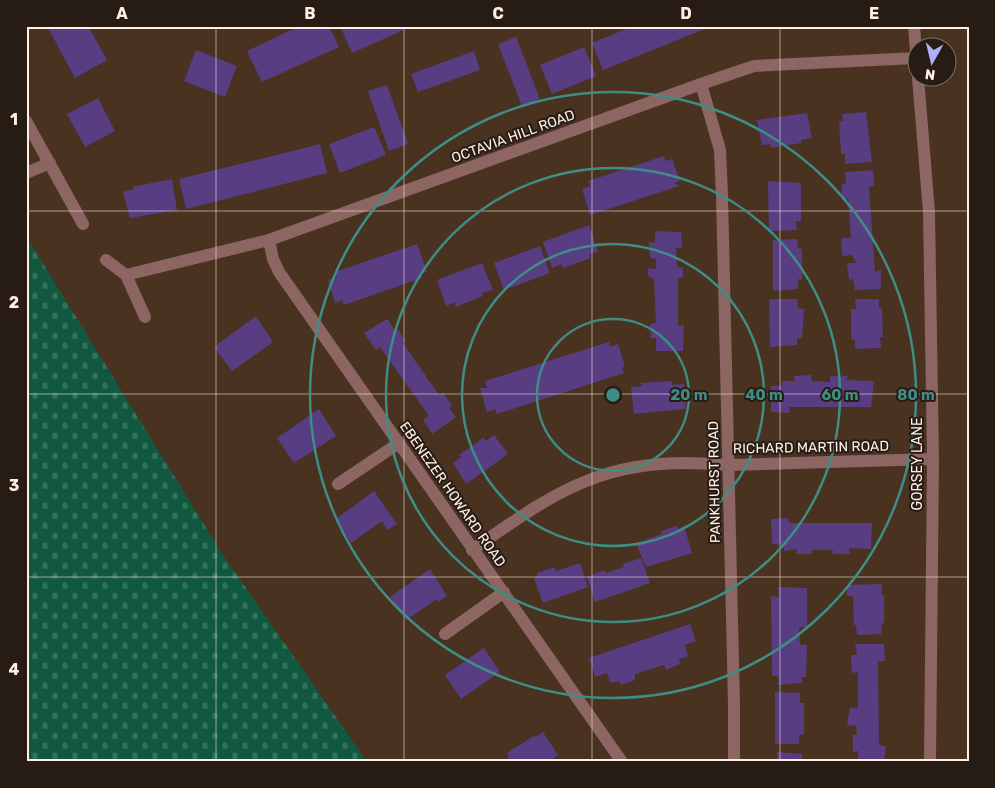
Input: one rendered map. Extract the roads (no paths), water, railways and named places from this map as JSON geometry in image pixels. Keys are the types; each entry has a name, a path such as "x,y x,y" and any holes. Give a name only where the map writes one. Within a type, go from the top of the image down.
{"street":[{"name":"OCTAVIA HILL ROAD","path":"126,275 269,240 754,66 908,58"},
{"name":"PANKHURST ROAD","path":"701,84 720,150 734,762"},
{"name":"GORSEY LANE","path":"919,88 929,212 933,459 930,762"},
{"path":"26,121 83,224"},
{"path":"26,173 50,163"},
{"name":"EBENEZER HOWARD ROAD","path":"269,240 273,259 279,272 622,762"},
{"path":"106,260 126,275 145,317"},
{"path":"338,484 399,443"},
{"name":"RICHARD MARTIN ROAD","path":"472,550 520,517 554,497 590,479 618,470 684,463 728,465 933,459"},
{"path":"445,634 504,592"}]}
